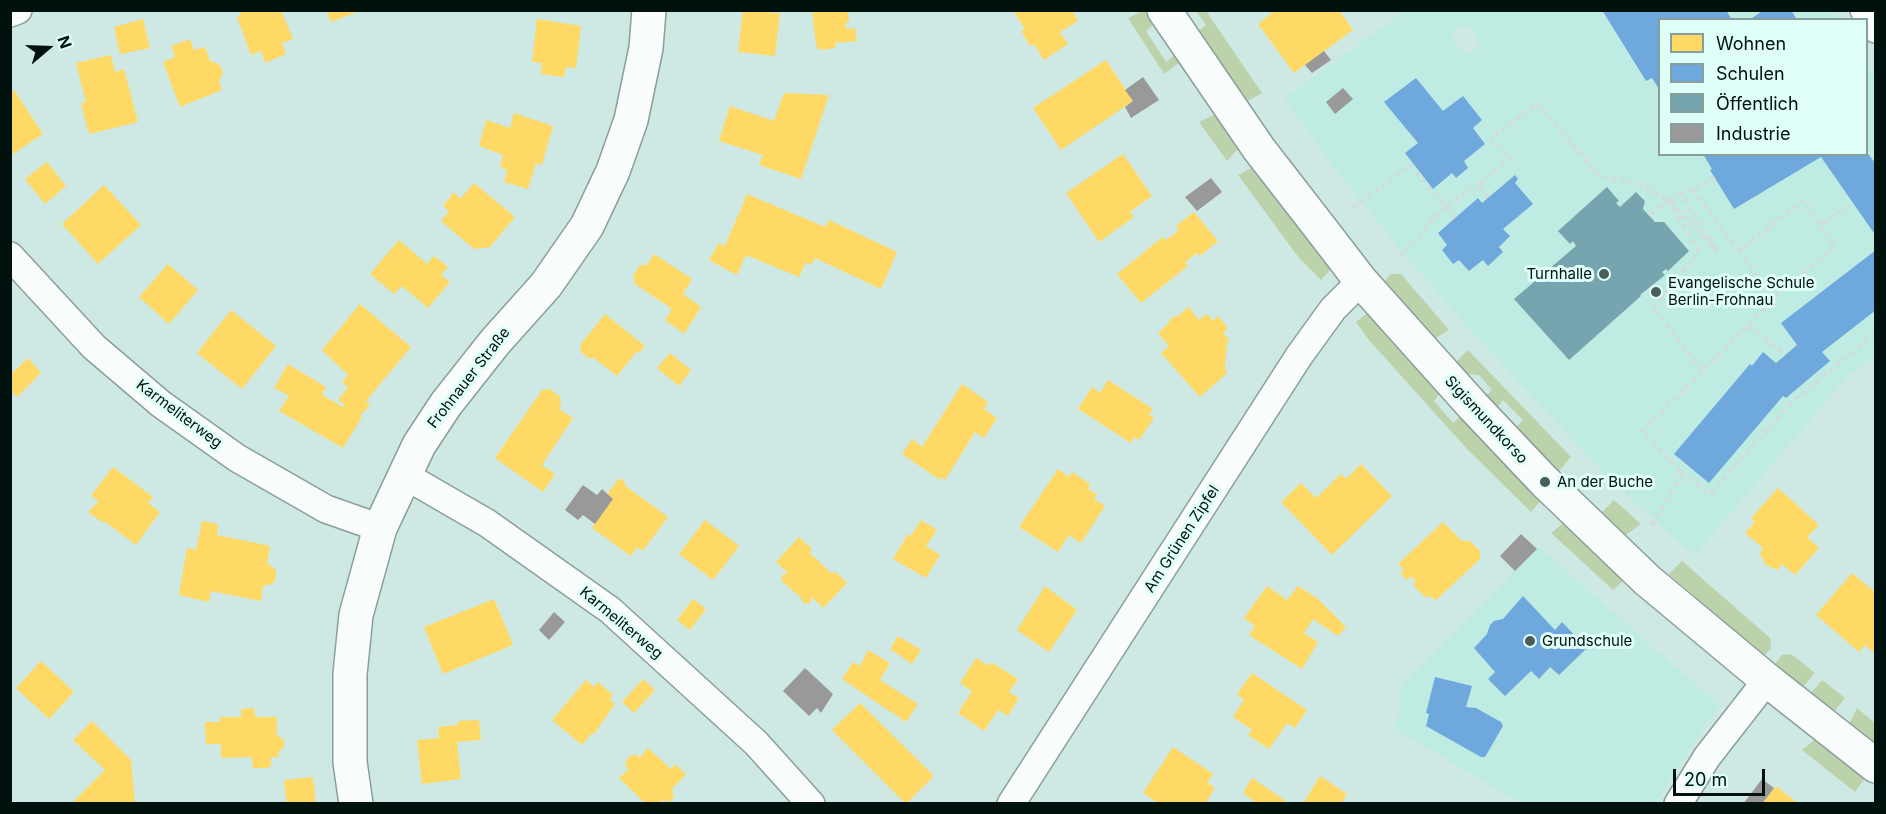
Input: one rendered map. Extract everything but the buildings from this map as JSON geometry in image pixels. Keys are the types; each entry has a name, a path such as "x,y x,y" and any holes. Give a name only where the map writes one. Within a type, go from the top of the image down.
{"street":[{"path":"10,13 18,10"},
{"name":"Frohnauer Straße","path":"356,804 350,762 350,674 356,615 380,528 419,445 446,404 495,342 546,285 587,226 613,171 631,120 646,48 649,10"},
{"name":"Sigismundkorso","path":"1164,10 1259,149 1361,281 1444,375 1545,482 1647,580 1875,766"},
{"path":"1864,10 1875,29"},
{"name":"Karmeliterweg","path":"10,256 94,347 161,404 237,458 326,509 380,528"},
{"name":"Am Grünen Zipfel","path":"1011,804 1299,356 1333,309 1361,281"},
{"name":"Karmeliterweg","path":"404,475 487,523 610,610 756,743 811,804"},
{"path":"1678,804 1707,757 1767,680"}],"path":[{"path":"1397,259 1445,207 1510,159 1491,138 1538,103 1599,176 1645,186 1669,200 1718,252 1681,194"},
{"path":"1353,208 1410,165 1455,218"},
{"path":"1649,215 1669,200 1715,178"},
{"path":"1478,184 1488,197"},
{"path":"1692,189 1773,299"},
{"path":"1669,200 1699,252 1653,307 1703,371"},
{"path":"1739,250 1804,201 1835,247 1773,299 1642,431 1682,473 1710,494 1790,404 1875,333"},
{"path":"1820,225 1853,203"},
{"path":"1749,325 1785,355"},
{"path":"1652,525 1682,473"}],"shaded area":[{"path":"1146,11 1154,24 1146,31 1166,62 1175,55 1180,62 1164,74 1128,18"},
{"path":"1196,11 1206,11 1262,93 1246,102 1197,32 1206,25"},
{"name":"Evangelische Schule Berlin-Frohnau","path":"1404,11 1834,11 1838,18 1658,18 1658,156 1868,156 1868,65 1876,77 1875,355 1846,378 1694,556 1609,478 1471,331 1398,247 1340,175 1284,99","holes":["1459,26 1467,26 1475,33 1479,43 1475,51 1467,53 1459,48 1453,38 1453,30"]},
{"path":"1216,114 1239,148 1227,161 1199,122"},
{"path":"1253,167 1331,269 1321,280 1299,258 1238,175"},
{"path":"1391,274 1401,274 1449,330 1434,339 1385,281"},
{"path":"1367,313 1440,393 1434,401 1453,423 1461,416 1542,499 1531,512 1467,449 1368,339 1356,322"},
{"path":"1468,350 1571,457 1559,471 1515,428 1523,420 1503,400 1496,408 1485,397 1492,390 1479,375 1465,374 1455,363"},
{"path":"1614,500 1641,524 1626,535 1602,512"},
{"path":"1566,521 1626,578 1613,590 1551,533"},
{"path":"1539,547 1719,705 1655,803 1521,803 1396,730 1402,684"},
{"path":"1682,561 1770,638 1771,648 1764,656 1669,574"},
{"path":"1791,654 1815,673 1803,687 1775,664 1782,655"},
{"path":"1822,680 1845,698 1834,712 1810,694"},
{"path":"1857,708 1875,723 1875,746 1849,725"},
{"path":"1817,738 1865,778 1855,792 1802,750"}],"place":[{"name":"Turnhalle","path":"1604,274"},
{"name":"Evangelische Schule Berlin-Frohnau","path":"1656,292"},
{"name":"An der Buche","path":"1545,482"},
{"name":"Grundschule","path":"1530,641"}]}
